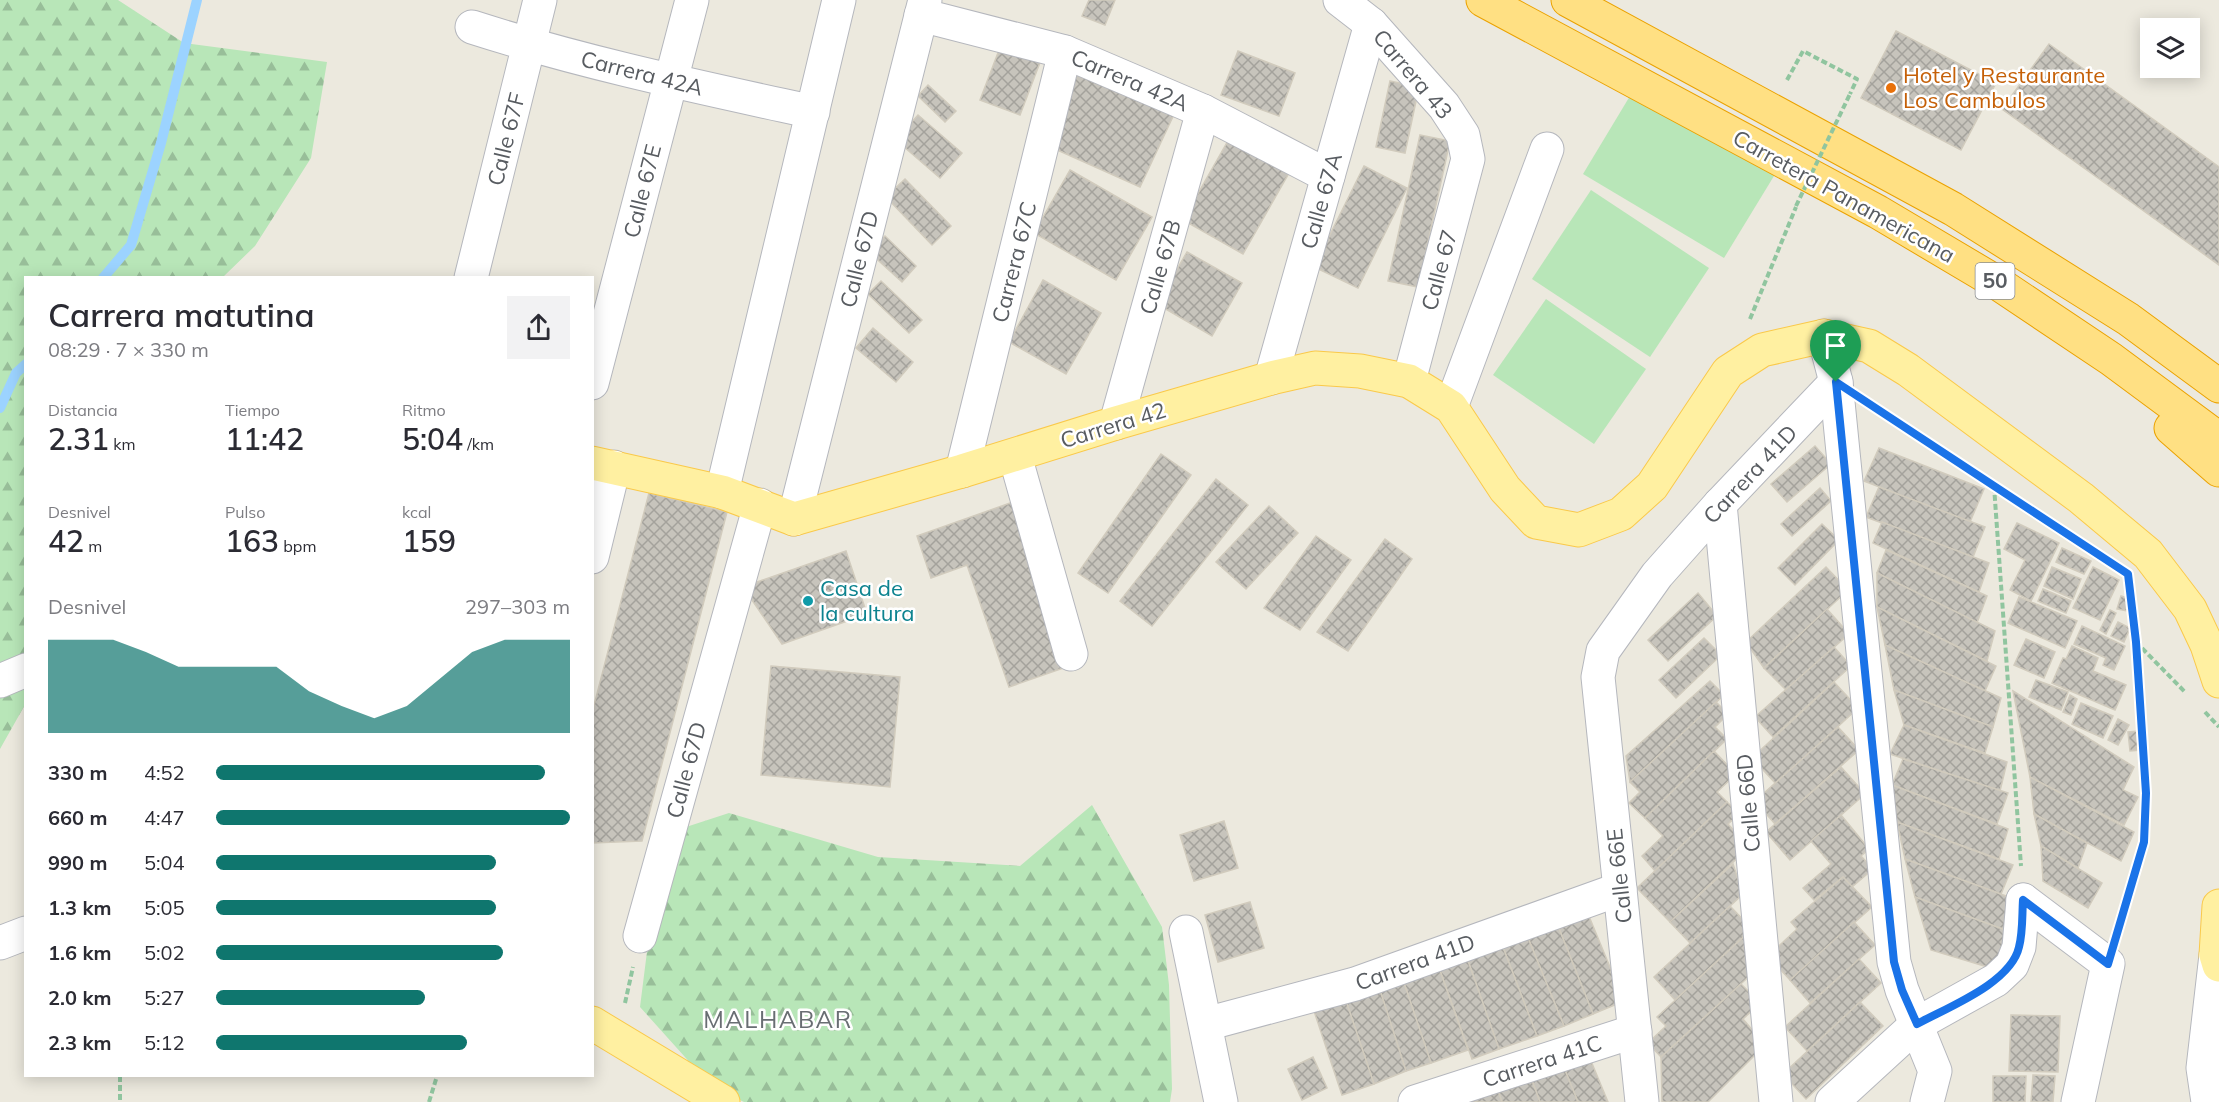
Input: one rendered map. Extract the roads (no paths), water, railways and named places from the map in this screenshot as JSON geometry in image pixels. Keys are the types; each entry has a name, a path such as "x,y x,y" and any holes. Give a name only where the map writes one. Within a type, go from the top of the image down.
{"highway":[{"name":"Carretera Panamericana","path":"1483,0 1878,212 1996,282 2111,359 2219,439"},
{"name":"Carretera Panamericana","path":"1568,0 1953,209 2128,319 2219,386"},
{"path":"2178,356 2219,378"},
{"path":"2111,359 2159,417 2219,470"}],"main road":[{"name":"Carrera 42","path":"794,519 1015,456 1116,423 1271,378 1315,368 1360,371 1409,381 1451,407 1505,489 1536,522 1579,530 1622,514 1652,486 1728,372 1762,350 1824,336"},
{"path":"1824,336 1869,346 1908,370 2081,498 2148,554 2190,609 2207,645 2219,681"},
{"path":"603,465 722,492 794,519"},
{"path":"2217,960 2219,906"},
{"path":"605,1030 723,1102"}],"street":[{"name":"Calle 67F","path":"472,276 540,0"},
{"name":"Calle 67E","path":"594,375 692,0"},
{"path":"722,492 839,0"},
{"name":"Carrera 43","path":"1340,0 1371,24 1444,106 1463,135 1468,159"},
{"name":"Carrera 42A","path":"923,7 1065,52 1203,111 1328,176"},
{"name":"Calle 67D","path":"794,519 923,7"},
{"name":"Calle 67A","path":"1271,378 1371,24"},
{"name":"Carrera 42A","path":"472,27 530,46 670,81 813,112"},
{"name":"Carrera 67C","path":"962,471 1065,52"},
{"name":"Calle 67B","path":"1116,423 1203,111"},
{"path":"1451,407 1547,149"},
{"name":"Calle 67","path":"1409,381 1468,159"},
{"path":"1824,336 1836,382 1894,962 1902,990 1935,1071 1928,1102"},
{"name":"Carrera 41D","path":"1603,651 1657,575 1720,504 1836,382"},
{"path":"1015,456 1071,654"},
{"path":"594,540 603,465"},
{"name":"Calle 66D","path":"1720,504 1776,1102"},
{"name":"Calle 67D","path":"640,936 760,505"},
{"name":"Calle 66E","path":"1603,651 1598,676 1642,1102"},
{"path":"0,681 24,671"},
{"name":"Carrera 41D","path":"1206,1024 1355,984 1620,889"},
{"path":"1832,1102 1917,1024 1996,980 2012,965 2019,947 2023,900 2108,964 2078,1102"},
{"path":"1186,932 1220,1100"},
{"path":"0,943 24,934"},
{"path":"2208,1102 2203,1068 2217,960"},
{"name":"Carrera 41C","path":"1415,1102 1635,1031"}],"waterway":[{"path":"105,276 131,245 161,143 197,0"},
{"path":"0,408 16,373 24,366"}],"place":[{"name":"Hotel y Restaurante Los Cambulos","path":"1891,88"},
{"name":"Casa de la cultura","path":"808,601"}],"district":[{"name":"MALHABAR","path":"778,1020"}]}
